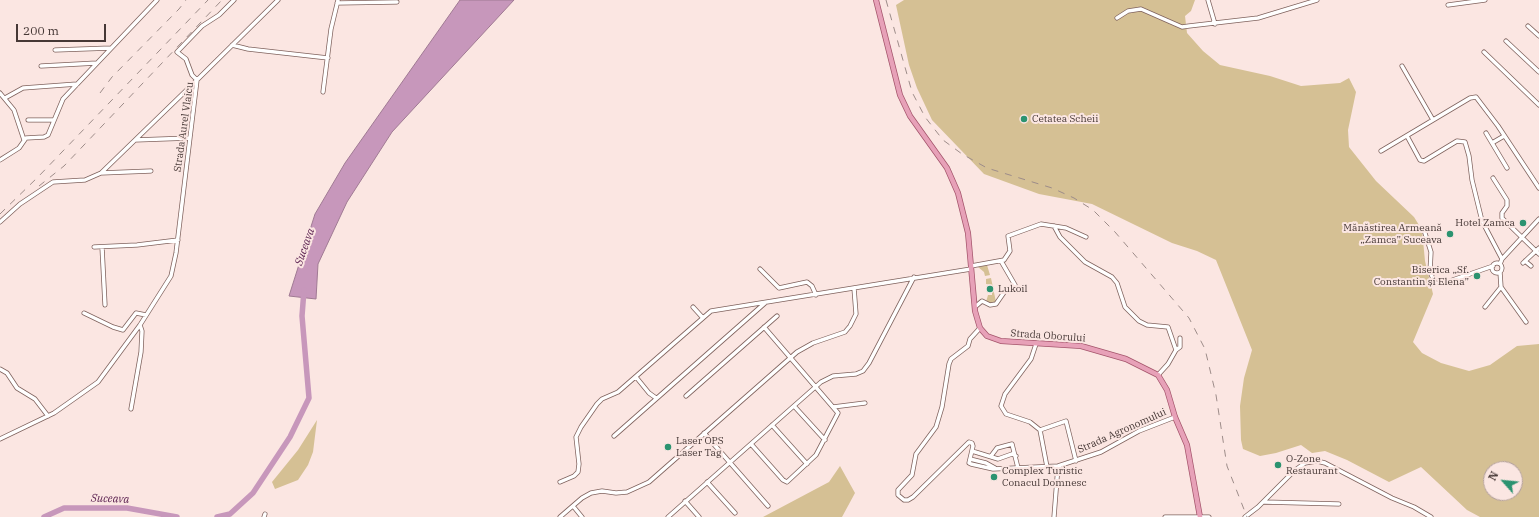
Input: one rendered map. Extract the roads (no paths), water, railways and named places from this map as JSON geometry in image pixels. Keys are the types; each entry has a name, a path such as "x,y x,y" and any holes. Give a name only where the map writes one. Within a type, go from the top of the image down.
{"main road":[{"path":"876,0 900,95 910,116 945,164 953,178 958,193 966,227 975,307 980,328"},
{"name":"Strada Oborului","path":"980,328 987,336 996,340 1081,346 1130,360 1158,375"},
{"path":"1158,375 1167,390 1175,417 1187,445 1200,517"}],"street":[{"path":"0,160 19,148 24,140 46,136 63,99 157,0"},
{"path":"0,222 20,204 53,182 85,180 101,173 197,80 192,75 186,59 177,52 202,26 212,21 234,0"},
{"name":"Strada Aurel Vlaicu","path":"0,439 48,416 98,382 140,325 171,276 178,240 197,80 278,0"},
{"path":"1208,0 1215,24"},
{"path":"1117,18 1137,9 1154,14 1182,27 1258,18 1317,0"},
{"path":"1448,5 1485,0"},
{"path":"323,92 338,2 397,2"},
{"path":"1528,26 1539,36"},
{"path":"1506,41 1539,72"},
{"path":"232,45 248,50 328,58"},
{"path":"55,50 111,48"},
{"path":"1484,52 1539,105"},
{"path":"41,66 97,63"},
{"path":"1402,66 1433,120"},
{"path":"5,98 23,88 77,84"},
{"path":"0,93 14,110 24,140"},
{"path":"1381,151 1470,98 1476,97 1539,188"},
{"path":"28,120 53,120"},
{"path":"1486,134 1507,168"},
{"path":"1406,136 1420,160 1424,161 1457,142 1465,142 1482,221 1502,259"},
{"path":"1492,143 1504,136"},
{"path":"135,140 190,138"},
{"path":"101,173 151,171"},
{"path":"1493,178 1507,200 1508,206 1502,213 1502,218 1522,238 1538,251 1524,262 1531,266"},
{"path":"1526,322 1501,287 1500,272 1502,268 1500,264 1502,259 1539,219"},
{"path":"560,482 574,476 578,472 579,464 576,436 597,404 602,399 618,392 714,310 816,295 971,268 1001,261 1004,260 1010,251 1008,236 1040,224 1066,228 1086,237"},
{"path":"1054,226 1060,237 1085,262 1112,277 1117,283 1125,307 1136,318 1147,325 1168,327 1176,350"},
{"path":"1424,230 1431,252 1430,272 1435,283 1441,284 1496,264 1500,264"},
{"path":"94,247 178,240"},
{"path":"102,247 105,305"},
{"path":"1001,261 1015,285"},
{"path":"1493,266 1494,272 1500,272"},
{"path":"760,269 779,288 807,282 812,286 816,295"},
{"path":"668,517 729,462 827,378 839,375 856,374 867,368 914,277"},
{"path":"1485,307 1501,287"},
{"path":"560,517 572,506 591,493 602,491 621,493 642,486 790,358 813,343 839,335 850,326 856,314 854,288"},
{"path":"975,307 982,301 990,305 996,304 1005,291"},
{"path":"614,436 766,302"},
{"path":"693,307 703,318"},
{"path":"84,313 122,330 136,313 146,315"},
{"path":"686,396 777,316"},
{"path":"131,409 141,352 142,331 140,325"},
{"path":"751,444 785,482 789,481 816,455 838,412 764,327"},
{"path":"980,328 970,339 968,346 950,361 942,407 936,427 916,454 912,475 899,487 898,495 904,500 910,499 969,442 972,444 972,451 998,459 1013,454 1016,456"},
{"path":"1158,375 1168,364 1176,350 1180,348 1180,338"},
{"path":"1036,344 1031,359 1012,382 1002,398 1001,406 1006,414 1030,422 1040,430 1047,467"},
{"path":"0,369 4,369 16,388 35,398 48,416"},
{"path":"636,377 649,393 656,398"},
{"path":"833,407 865,403"},
{"path":"794,406 824,440"},
{"name":"Strada Agronomului","path":"972,451 970,461 986,463 995,468 1058,466 1101,452 1140,431 1175,417"},
{"name":"Strada Agronomului","path":"1040,430 1066,421 1076,461"},
{"path":"772,425 807,464"},
{"path":"704,433 768,506"},
{"path":"991,456 997,448 1011,443 1013,444 1018,468"},
{"path":"1245,517 1264,502 1294,471 1305,463 1317,461 1325,463 1392,498 1414,506 1431,517"},
{"path":"1054,517 1058,466"},
{"path":"707,482 735,513"},
{"path":"685,501 699,517"},
{"path":"1264,502 1339,504"},
{"path":"572,506 582,517"},
{"path":"1164,517 1209,517"}],"water":[{"path":"460,0 514,0 392,132 347,202 318,264 316,299 289,296 315,214 345,163"}],"waterway":[{"name":"Suceava","path":"217,517 230,514 253,493 290,437 309,398 302,316 304,290"},
{"name":"Suceava","path":"44,517 64,508 127,508 177,517"}],"railway":[{"path":"100,93 112,77 186,0"},
{"path":"0,214 38,177 208,0"},
{"path":"39,186 64,166 222,0"},
{"path":"886,0 912,92 925,117 943,140 962,154 987,168 1052,188 1074,198 1093,210 1115,232 1189,318 1205,349 1216,395 1227,466 1247,517"}],"place":[{"name":"Cetatea Scheii","path":"1024,119"},
{"name":"Hotel Zamca","path":"1523,223"},
{"name":"Mănăstirea Armeană „Zamca” Suceava","path":"1450,234"},
{"name":"Biserica „Sf. Constantin și Elena”","path":"1477,276"},
{"name":"Lukoil","path":"990,289"},
{"name":"Laser OPS Laser Tag","path":"668,447"},
{"name":"O-Zone Restaurant","path":"1278,465"},
{"name":"Complex Turistic Conacul Domnesc","path":"994,477"}]}
